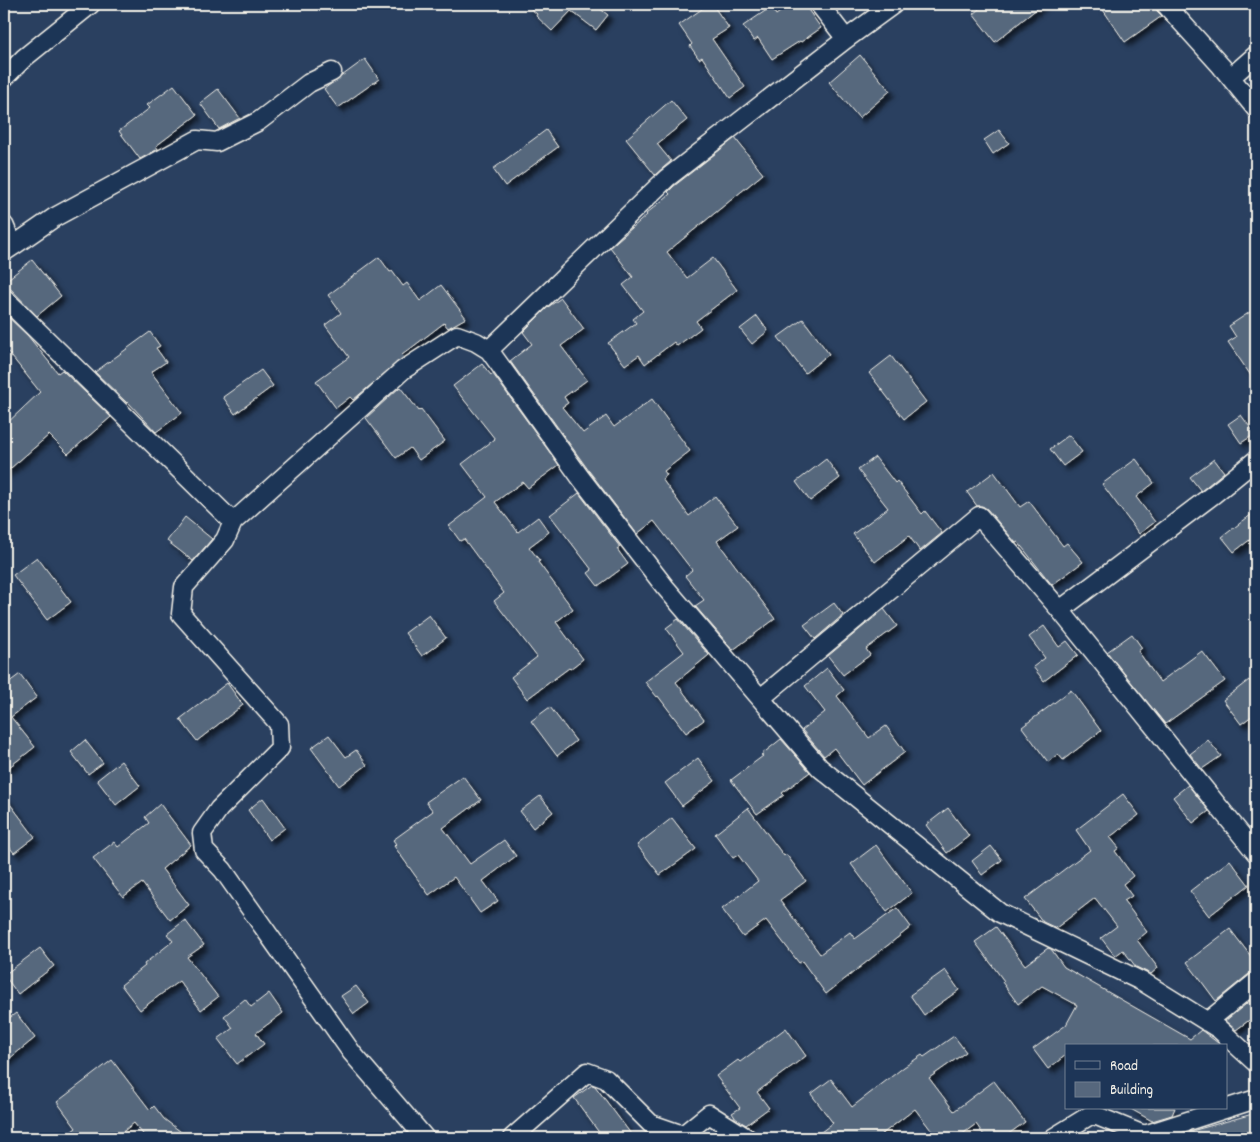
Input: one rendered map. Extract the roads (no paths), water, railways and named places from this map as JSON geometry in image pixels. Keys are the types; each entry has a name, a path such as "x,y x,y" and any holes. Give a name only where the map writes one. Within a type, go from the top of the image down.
{"street":[{"path":"4,78 24,58 91,4"},
{"path":"819,4 846,39"},
{"path":"489,350 667,178 894,4"},
{"path":"1165,4 1256,109"},
{"path":"1230,77 1256,55"},
{"path":"4,225 8,249 55,217 196,140 218,142 259,120 309,83 332,72"},
{"path":"4,298 233,522"},
{"path":"425,1138 352,1053 223,870 204,850 202,834 219,809 280,748 279,724 181,614 184,587 225,540 233,522 403,370 457,335 476,342 489,350 580,477 653,571 820,768 1000,913 1145,984 1219,1030 1256,1063"},
{"path":"1060,610 1256,460"},
{"path":"760,698 979,516 1060,610 1256,853"},
{"path":"1206,1022 1256,982"},
{"path":"512,1138 586,1072 606,1079 651,1124 683,1135 709,1114 748,1138"},
{"path":"1228,1108 1256,1099"},
{"path":"1053,1138 1092,1114 1144,1135 1222,1110"}]}
